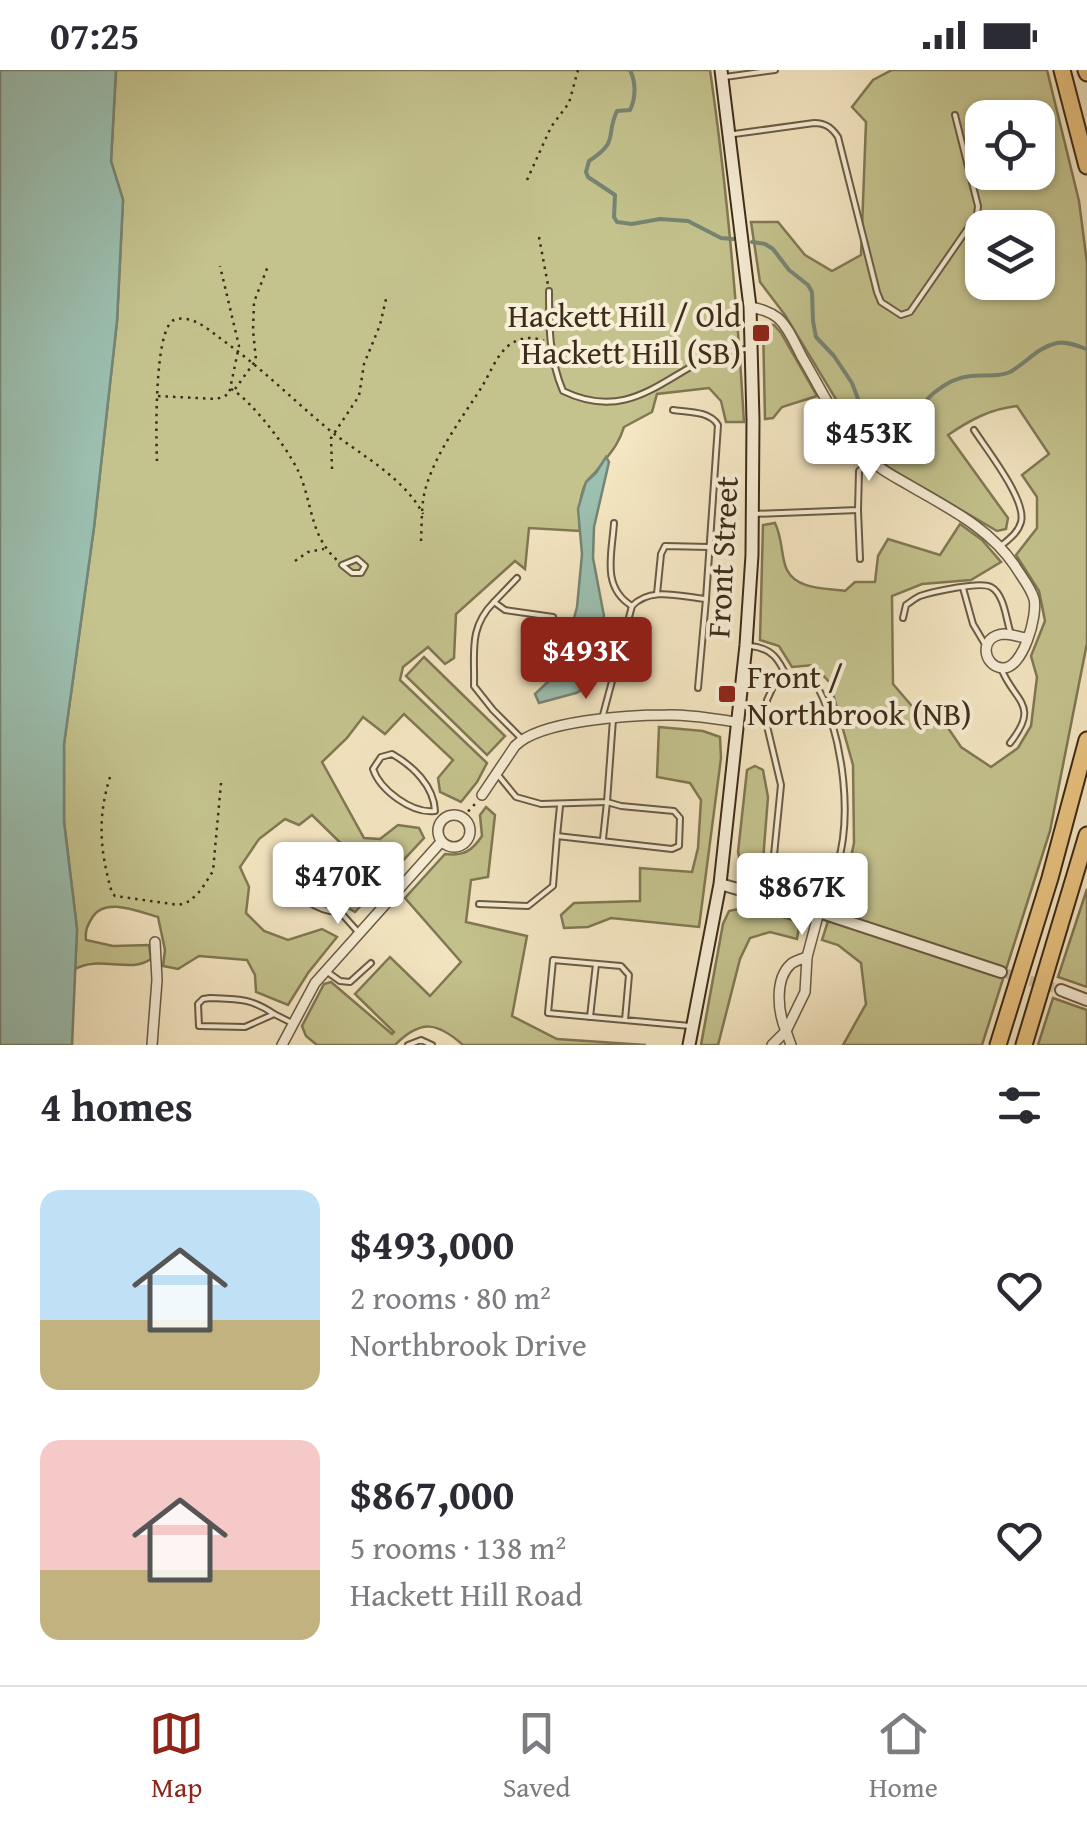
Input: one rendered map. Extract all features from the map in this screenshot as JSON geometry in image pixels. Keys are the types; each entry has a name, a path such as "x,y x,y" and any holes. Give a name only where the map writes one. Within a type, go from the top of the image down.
{"highway":[{"path":"1062,70 1087,166"},
{"path":"998,1045 1050,878 1087,740"},
{"path":"1024,1045 1087,835"}],"main road":[{"name":"Front Street","path":"689,1045 720,884 746,646 753,514 750,307 721,74"}],"street":[{"path":"750,307 765,310 787,330 829,402 870,460 1001,546 1023,578 1034,600 1034,626 1020,658 1011,666 1001,668 993,664 986,654 991,638 1002,634 1026,638"},
{"path":"482,795 522,738 580,722 670,714 737,722"},
{"path":"439,815 463,817 469,827 466,842 446,846 438,828 439,815"},
{"path":"294,1045 284,1041 325,970 442,842"},
{"path":"720,884 1001,972"},
{"path":"772,1045 786,1031 805,992 807,956 819,912"},
{"path":"152,1045 157,980 155,942"},
{"path":"791,1045 782,1023 779,992 790,964 807,956"},
{"path":"1061,990 1087,1000"}],"lane":[{"path":"721,74 775,70"},
{"path":"729,134 814,123 833,130 838,137 876,292 882,302 901,315 910,312 977,215 955,115"},
{"path":"548,291 549,345 556,375 563,391 578,398 626,400 650,392 714,354 751,349"},
{"path":"674,410 709,416 718,424 698,688"},
{"path":"974,430 1019,501 1023,517 1018,532 1001,546"},
{"path":"860,559 859,471 870,460"},
{"path":"753,514 858,510"},
{"path":"614,523 611,581 621,600 632,606"},
{"path":"657,594 665,546 709,547"},
{"path":"517,578 482,614 475,631 474,686 522,738"},
{"path":"903,618 906,604 920,596 985,585 1000,597 1011,635"},
{"path":"963,588 973,624 986,646"},
{"path":"603,840 607,719 632,606 639,599 657,594 706,600"},
{"path":"494,602 505,610 553,617"},
{"path":"746,646 770,650 788,679"},
{"path":"1001,668 1025,709 1022,728 1010,743"},
{"path":"819,912 839,863 844,780 835,734 815,682 800,674 773,687 767,700 767,726 781,785 774,855 784,869 828,884"},
{"path":"392,754 420,777 439,815 416,809 376,780 373,769 381,756 392,754"},
{"path":"498,775 516,797 542,804 606,802 674,811 680,818 678,846 672,849 556,836"},
{"path":"479,904 528,906 552,886 560,803"},
{"path":"341,912 316,906 287,884 283,872 290,860 303,860 322,876 341,912 359,933"},
{"path":"625,1020 628,974 621,966 554,960 548,1013 694,1027"},
{"path":"325,970 340,981 350,982 371,964"},
{"path":"590,1018 596,964"},
{"path":"274,1014 245,1027 199,1026 198,1004 210,998 247,999 292,1023"},
{"path":"408,1045 421,1040 432,1045"}],"path":[{"path":"528,180 552,127 569,103 578,70"},
{"path":"539,238 548,291"},
{"path":"220,266 240,352 232,390"},
{"path":"158,396 226,396 254,364 254,302 268,266"},
{"path":"332,470 333,433 359,396 362,371 380,326 386,298"},
{"path":"157,461 162,340 166,326 174,320 191,319 240,352 401,486 422,514"},
{"path":"421,540 424,491 440,454 506,348 530,337 549,345"},
{"path":"232,390 255,410 296,463 314,526 325,548 342,564"},
{"path":"295,561 308,552 325,548"},
{"path":"110,777 100,831 112,894 171,904 190,901 212,872 220,782"},
{"path":"463,817 482,795"}],"shaded area":[{"path":"0,70 116,70 111,161 123,200 117,321 64,744 64,822 77,929 72,1045 0,1045"},
{"path":"116,70 710,70 731,246 744,422 726,422 721,401 709,388 657,394 652,412 624,427 613,449 584,486 580,531 529,528 525,569 515,561 456,614 454,658 445,664 428,647 403,667 400,680 487,763 461,802 440,792 438,778 453,760 404,714 385,734 363,717 322,762 364,838 380,839 398,825 419,828 424,838 355,912 348,908 344,894 359,861 312,815 299,825 285,819 259,839 240,867 249,887 246,913 264,931 288,940 322,929 337,937 288,1005 256,992 255,975 247,960 199,956 178,969 163,966 165,950 158,917 122,907 98,911 88,926 86,940 113,946 149,945 151,959 134,965 94,964 75,969 77,929 64,822 64,744 117,321 123,200 111,161"},
{"path":"892,70 1047,70 1054,100 965,100 965,190 1055,190 1055,103 1079,201 1087,263 1087,643 1050,831 982,1045 843,1045 866,1004 861,963 838,945 822,940 848,871 854,843 853,765 830,683 814,665 792,667 779,646 760,640 763,525 775,523 785,565 792,577 813,587 845,591 855,582 875,582 878,556 888,539 940,555 960,524 982,540 1001,562 971,580 922,584 892,596 893,684 917,712 942,719 961,747 991,767 1018,748 1031,726 1037,677 1031,656 1045,621 1039,591 1016,555 1037,528 1037,497 1022,475 1049,454 1017,406 981,416 948,435 1008,518 1006,529 997,531 888,467 860,439 785,315 760,282 751,222 778,222 805,255 832,271 861,255 866,122 852,107 873,80"},
{"path":"763,324 774,325 781,333 817,396 782,407 773,418 765,419"},
{"path":"606,457 609,462 594,527 593,558 604,616 596,629 586,688 539,703 535,694 569,662 574,645 571,629 582,554 578,509 586,482"},
{"path":"424,657 505,736 487,755 406,676"},
{"path":"659,727 703,731 720,737 721,758 699,927 611,918 588,927 564,928 561,915 574,903 640,901 640,868 692,872 701,800 690,783 657,777"},
{"path":"755,766 763,770 768,797 763,860 770,872 808,888 806,894 752,879 742,871 738,852 747,770"},
{"path":"486,807 495,815 488,877 471,880 466,922 527,936 512,1016 557,1039 646,1045 463,1045 445,1032 429,1027 413,1031 395,1045 317,1045 306,1036 302,1026 324,984 331,982 392,1034 355,994 390,957 430,996 461,962 405,898 445,854 462,853 475,845 482,836 480,815"},
{"path":"1087,889 1087,987 1058,977"},
{"path":"747,907 800,922 797,939 770,932 750,938 740,959 718,1045 701,1045 723,924 729,911"},
{"path":"1053,998 1087,1010 1087,1045 1038,1045"}],"waterway":[{"path":"630,70 634,85 632,105 630,110 617,111 608,143 589,161 588,177 615,195 617,222 688,221 721,238 733,239"},
{"path":"752,242 773,249 789,270 808,285 816,337 852,383 869,428 883,438 898,431 929,398 952,381 1005,374 1057,343 1087,349"}],"tunnel":[{"path":"1001,972 1061,990"}],"place":[{"name":"Hackett Hill / Old Hackett Hill (SB)","path":"761,333"},
{"name":"Front / Northbrook (NB)","path":"727,694"}]}
